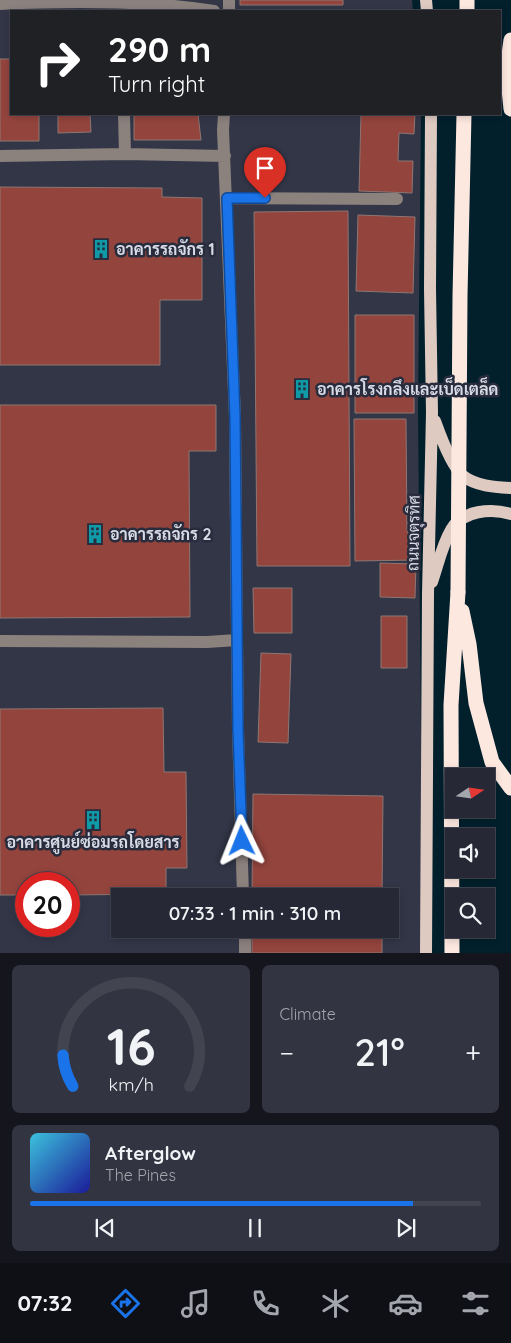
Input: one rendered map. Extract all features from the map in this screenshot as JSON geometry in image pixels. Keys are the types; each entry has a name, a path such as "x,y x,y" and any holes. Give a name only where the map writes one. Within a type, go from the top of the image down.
{"highway":[{"path":"511,40 507,68 511,109"},
{"path":"452,953 451,705 458,592 460,306 464,115"},
{"path":"458,592 469,644 476,703 492,762 511,788"}],"main road":[{"name":"ถนนจตุรทิศ","path":"426,953 428,594 432,413 430,289 431,115"},
{"path":"432,413 442,442 462,475 488,486 511,488"},
{"path":"428,594 451,529 463,518 480,511 502,511 511,514"}],"lane":[{"path":"0,4 123,4 184,6 208,10"},
{"path":"124,115 125,154"},
{"path":"224,115 235,417 238,730 244,888"},
{"path":"0,156 125,154 225,156"},
{"path":"227,198 398,199"},
{"path":"0,641 207,642 237,640"},
{"path":"245,938 246,953"}],"water":[{"path":"412,0 511,0 511,953 423,953 418,407 421,115 501,115 501,10 413,10"}],"building":[{"path":"240,0 343,0 343,5 240,5"},
{"path":"0,59 10,59 10,115 39,115 39,141 0,141"},
{"path":"58,115 90,115 91,132 58,133"},
{"path":"134,115 198,115 201,140 134,140"},
{"path":"361,115 415,115 414,134 399,133 398,161 413,161 412,193 359,191"},
{"name":"อาคารรถจักร 1","path":"0,187 162,188 162,197 202,198 202,300 160,300 160,365 0,365"},
{"name":"อาคารโรงกลึงและเบ็ดเตล็ด","path":"348,211 350,566 257,566 254,212"},
{"path":"358,215 415,217 413,293 356,291"},
{"path":"355,315 414,315 414,413 355,413"},
{"name":"อาคารรถจักร 2","path":"0,405 216,405 216,451 189,451 190,617 0,618"},
{"path":"354,419 406,419 407,532 418,531 419,560 355,561"},
{"path":"380,563 416,564 415,598 380,597"},
{"path":"253,588 292,588 292,633 254,633"},
{"path":"381,616 407,616 407,668 381,668"},
{"path":"261,653 291,654 288,743 258,742"},
{"name":"อาคารศูนย์ซ่อมรถโดยสาร","path":"163,708 164,772 186,772 187,868 166,868 166,888 111,888 111,895 80,895 80,872 15,872 15,895 0,895 0,709"},
{"path":"253,794 383,796 382,888 252,888"},
{"path":"252,938 382,938 382,953 252,953"}],"place":[{"name":"อาคารรถจักร 1","path":"101,249"},
{"name":"อาคารโรงกลึงและเบ็ดเตล็ด","path":"302,389"},
{"name":"อาคารรถจักร 2","path":"95,534"},
{"name":"อาคารศูนย์ซ่อมรถโดยสาร","path":"93,820"}],"route":[{"path":"242,841 238,730 235,417 227,198 265,198"}]}
